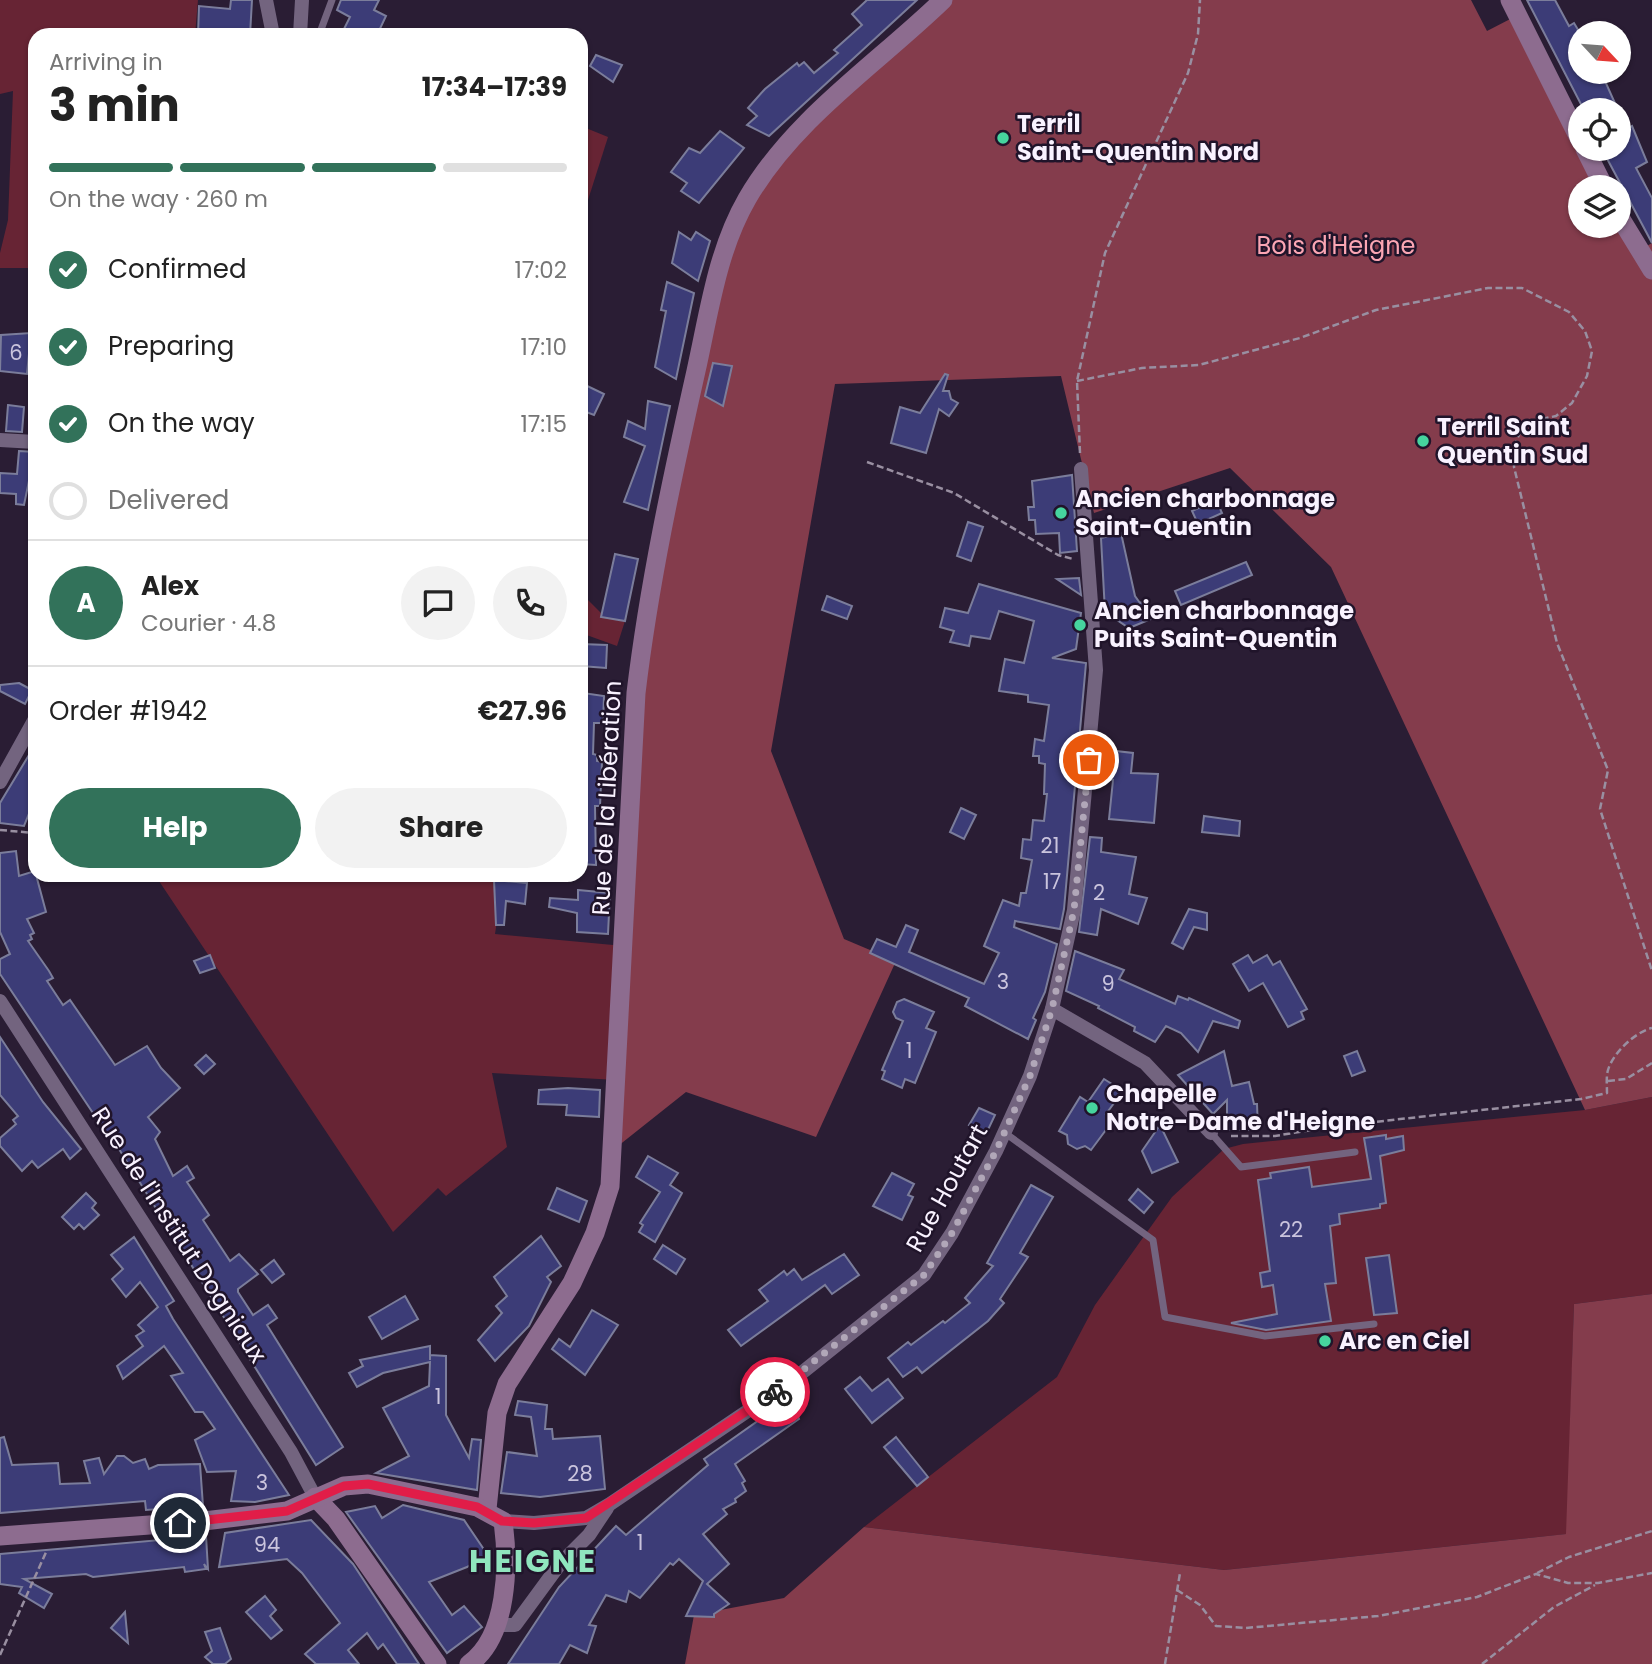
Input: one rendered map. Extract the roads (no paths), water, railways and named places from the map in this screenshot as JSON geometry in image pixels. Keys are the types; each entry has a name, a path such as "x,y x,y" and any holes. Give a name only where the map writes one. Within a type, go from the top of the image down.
{"street":[{"path":"266,0 272,28"},
{"path":"300,28 302,0"},
{"name":"Rue de la Libération","path":"498,1625 505,1542 495,1515 496,1413 507,1384 572,1283 595,1233 610,1186 636,693 650,587 710,301 724,253 746,200 796,135 943,0"},
{"path":"1510,0 1568,116"},
{"path":"1631,236 1652,270"},
{"path":"0,440 28,442"},
{"name":"Rue Houtart","path":"495,1515 534,1523 586,1518 610,1504 789,1383 924,1275 952,1233 1005,1133 1030,1076 1052,1009 1074,910 1096,670 1081,469"},
{"path":"0,782 28,732"},
{"name":"Rue de l'Institut Dogniaux","path":"0,1001 291,1452 315,1497"},
{"path":"1052,1009 1145,1063 1210,1133"},
{"path":"0,1536 287,1511 344,1486 368,1484 495,1515"},
{"path":"335,1519 349,1490 368,1484"},
{"path":"315,1497 335,1519 437,1664"},
{"path":"469,1664 482,1655 498,1625 514,1625 559,1565 589,1535 610,1504"}],"lane":[{"path":"322,28 332,0"},
{"path":"1005,1133 1153,1240 1165,1317 1265,1336 1374,1324"},
{"path":"1210,1133 1241,1167 1355,1152"}],"place":[{"name":"Terril Saint-Quentin Nord","path":"1003,138"},
{"name":"Terril Saint Quentin Sud","path":"1423,441"},
{"name":"Ancien charbonnage Saint-Quentin","path":"1061,513"},
{"name":"Ancien charbonnage Puits Saint-Quentin","path":"1080,625"},
{"name":"Chapelle Notre-Dame d'Heigne","path":"1092,1108"},
{"name":"Arc en Ciel","path":"1325,1341"}],"district":[{"name":"HEIGNE","path":"533,1561"}],"park label":[{"name":"Bois d'Heigne","path":"1336,246"}]}
